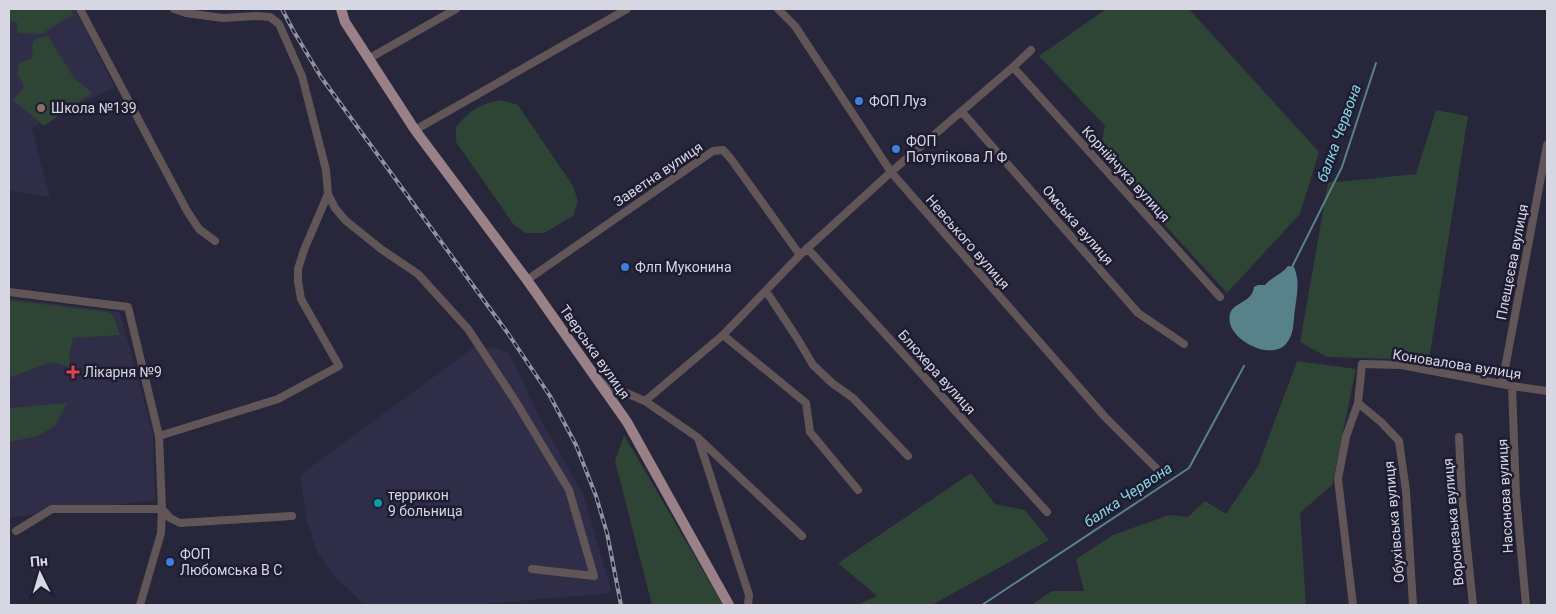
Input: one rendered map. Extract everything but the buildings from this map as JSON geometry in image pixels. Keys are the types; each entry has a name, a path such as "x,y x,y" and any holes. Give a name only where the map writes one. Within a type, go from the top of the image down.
{"main road":[{"name":"Тверська вулиця","path":"341,9 345,22 415,130 527,280 600,382 626,422 729,605"}],"street":[{"path":"80,9 186,211 199,229 215,241"},
{"path":"174,9 186,13 223,18 270,17 279,24 302,76 326,170 328,194 335,208 345,220 381,249 418,274 468,329 516,402 569,490 594,576 532,569"},
{"path":"368,59 456,9"},
{"path":"415,130 627,9"},
{"name":"Невського вулиця","path":"778,9 796,26 891,172 1105,417 1162,474"},
{"path":"645,401 723,335 800,255 891,172 1031,50"},
{"name":"Корнійчука вулиця","path":"1013,67 1220,297"},
{"name":"Омська вулиця","path":"962,112 1138,313 1184,344"},
{"name":"Плещєєва вулиця","path":"1502,384 1547,146"},
{"name":"Заветна вулиця","path":"527,280 713,151 724,150 800,255"},
{"path":"159,436 278,400 339,366 301,299 298,280 298,270 304,250 328,194"},
{"name":"Блюхера вулиця","path":"808,248 1047,512"},
{"path":"766,290 813,365 853,398 908,456"},
{"path":"9,292 128,307 159,436 162,509 161,533 140,605"},
{"path":"723,335 806,403 810,432 858,490"},
{"name":"Коновалова вулиця","path":"1358,403 1362,364 1400,365 1547,391"},
{"path":"600,382 645,401 697,437 802,536"},
{"name":"Насонова вулиця","path":"1512,386 1516,495 1526,605"},
{"path":"1353,605 1338,479 1346,437 1358,403"},
{"name":"Обухівська вулиця","path":"1358,403 1381,422 1399,441 1406,491 1413,605"},
{"path":"697,437 749,595 748,605"},
{"name":"Воронезька вулиця","path":"1459,437 1462,498 1473,605"},
{"path":"16,531 52,509 162,509 170,518 180,523 292,516"}],"shaded area":[{"name":"Школа №139","path":"9,9 75,9 114,87 32,128 50,197 9,190"},
{"path":"9,9 71,9 73,14 42,34 18,33 17,22 9,21"},
{"path":"1106,9 1189,9 1319,152 1300,214 1227,293 1099,153 1105,126 1039,56"},
{"path":"48,36 74,78 92,93 44,126 13,100 24,87 17,74 19,63 33,58 32,47 34,39"},
{"path":"501,100 518,105 573,186 578,201 573,216 544,233 526,233 514,225 456,142 456,127 466,116 481,106"},
{"path":"1436,110 1468,116 1429,360 1327,357 1300,342 1328,183 1416,174"},
{"path":"1288,266 1294,267 1297,282 1293,328 1290,337 1285,345 1278,349 1259,349 1241,339 1234,331 1230,323 1230,314 1235,307 1250,296 1254,287 1265,285"},
{"name":"Лікарня №9","path":"9,298 120,312 153,433 155,500 9,518"},
{"path":"9,300 107,312 114,317 120,335 73,338 69,355 70,367 51,362 9,378"},
{"path":"492,347 509,353 542,422 583,494 612,593 474,605 364,605 334,576 317,552 306,518 300,475 473,348"},
{"path":"1297,361 1356,369 1332,485 1300,513 1306,605 1031,605 1052,591 1084,591 1076,559 1113,535 1169,515 1188,517 1205,501 1226,514 1258,466"},
{"path":"67,403 55,426 38,436 9,442 9,408"},
{"path":"624,435 723,605 652,605 615,461"},
{"path":"971,473 995,504 1025,510 1049,540 932,605 857,605 877,596 838,563"}],"waterway":[{"name":"балка Червона","path":"1291,269 1342,167 1376,63"},
{"name":"балка Червона","path":"982,605 1189,468 1244,366"}],"railway":[{"path":"282,9 321,77 507,332 550,396 576,445 596,496 607,533 621,605"}],"place":[{"name":"ФОП Луз","path":"859,101"},
{"name":"Школа №139","path":"41,108"},
{"name":"ФОП Потупікова Л Ф","path":"896,149"},
{"name":"Флп Муконина","path":"625,267"},
{"name":"Лікарня №9","path":"73,372"},
{"name":"террикон 9 больница","path":"378,503"},
{"name":"ФОП Любомська В С","path":"170,562"}]}
